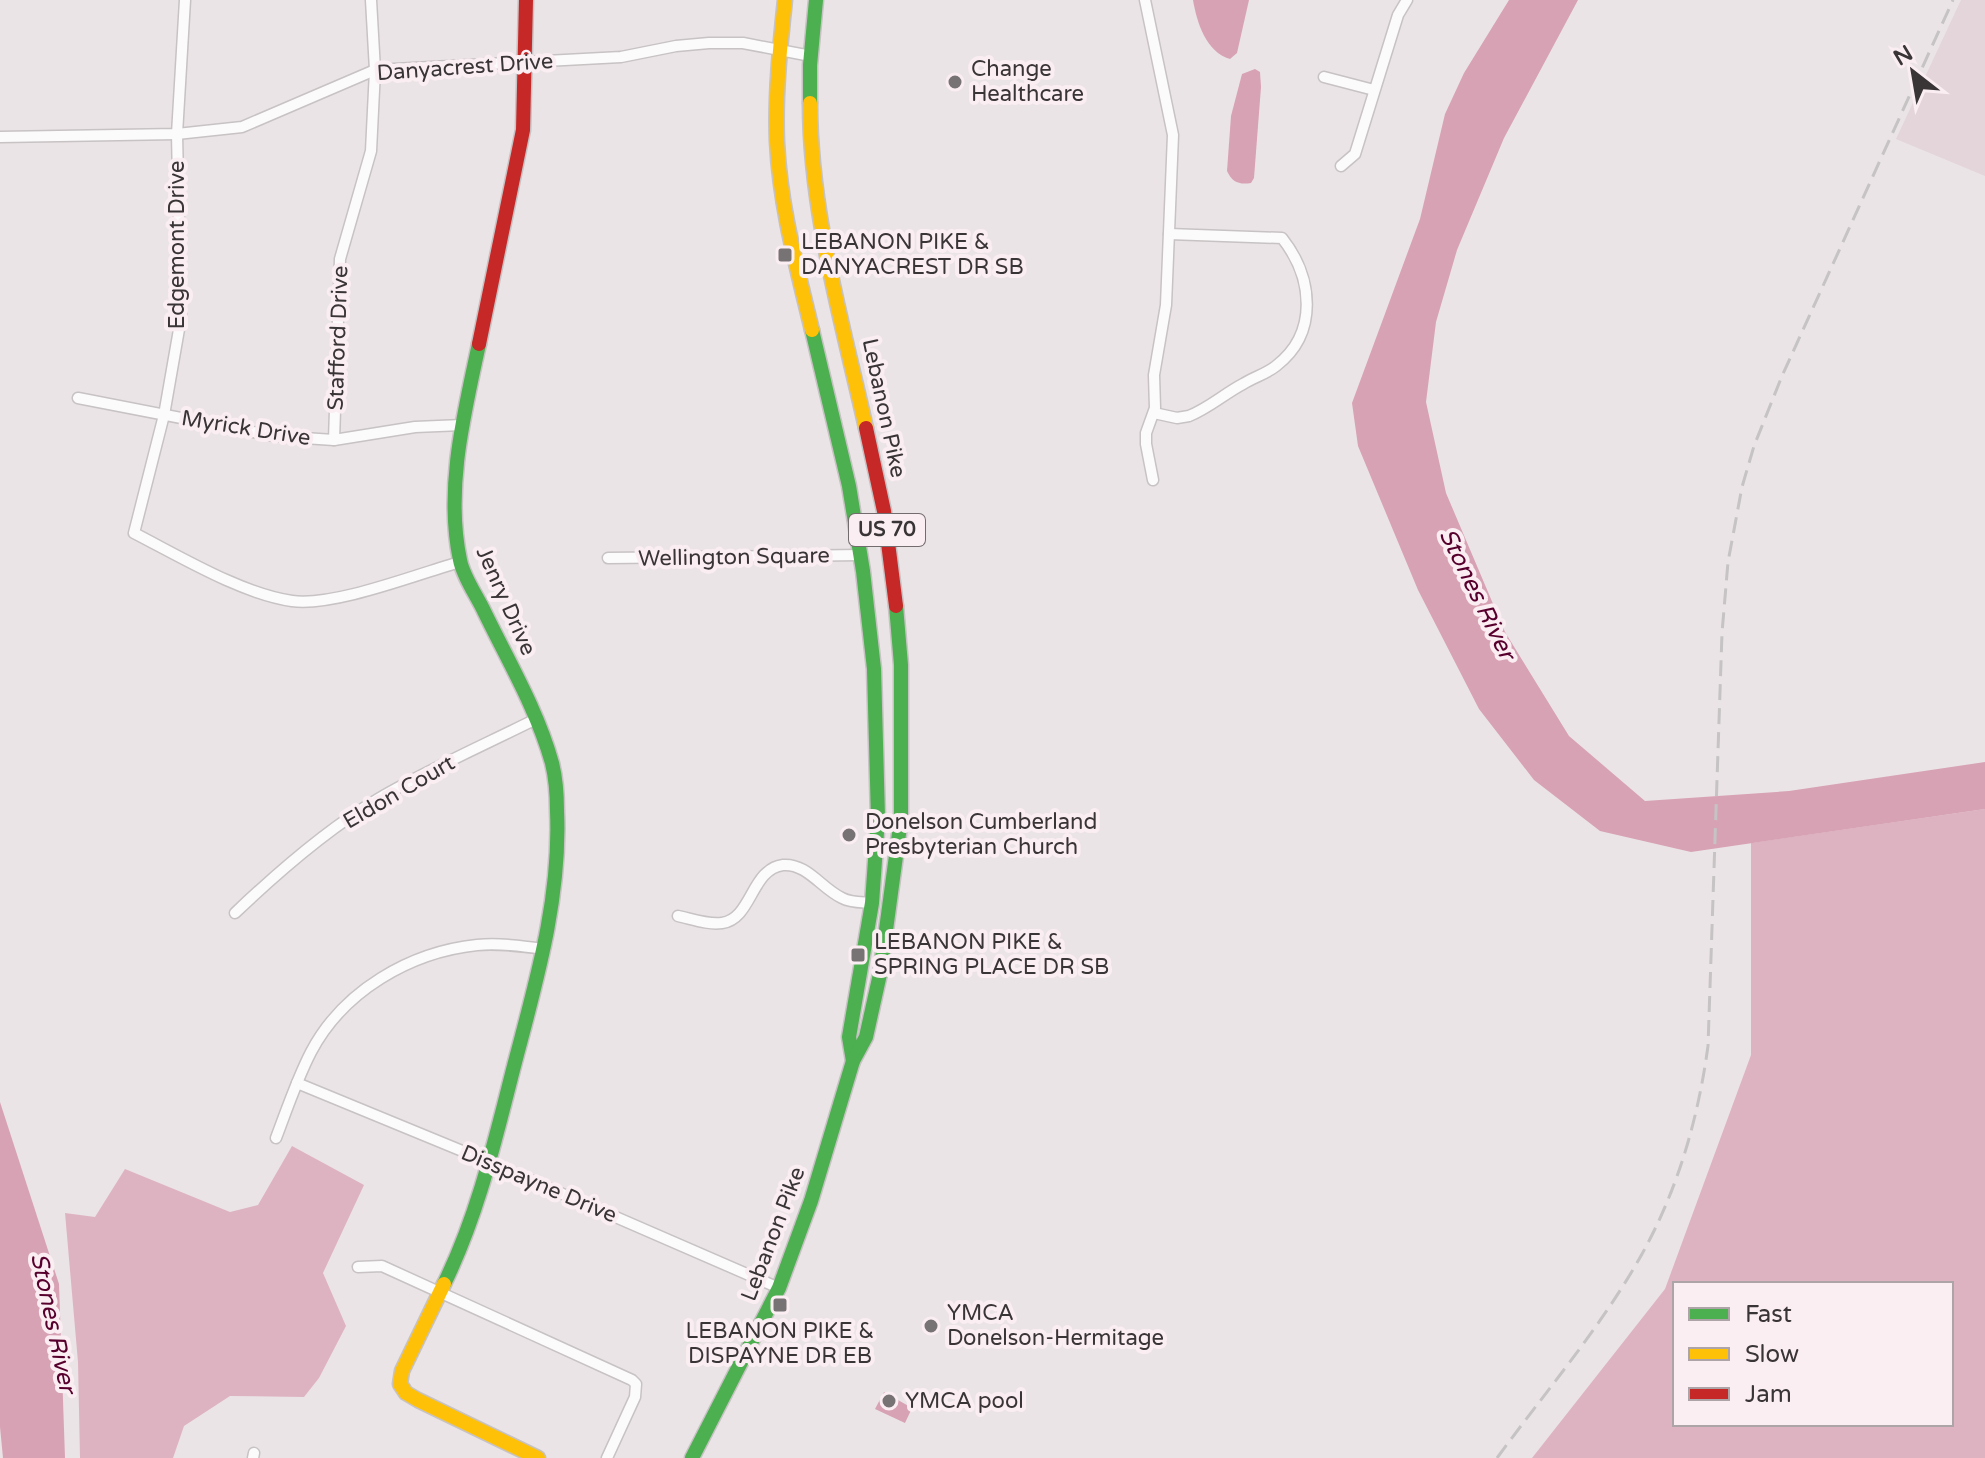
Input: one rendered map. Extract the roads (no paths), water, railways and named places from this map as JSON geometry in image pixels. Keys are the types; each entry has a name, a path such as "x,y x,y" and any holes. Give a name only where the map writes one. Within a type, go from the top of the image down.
{"main road":[{"name":"Jenry Drive","path":"526,0 523,130 462,425 454,506 460,562 536,719 556,783 558,827 555,887 544,949 489,1162 462,1248 402,1371 400,1384 406,1393 418,1400 538,1458"},
{"name":"Lebanon Pike","path":"785,0 779,50 777,142 786,221 849,486 861,555 874,669 878,818 872,903 849,1037 853,1061"},
{"name":"Lebanon Pike","path":"692,1458 779,1288 838,1118 853,1061 866,1037 880,974 901,819 901,665 893,570 820,216 810,141 811,56 816,0"},
{"path":"863,571 893,570"},
{"path":"877,785 901,786"}],"street":[{"name":"Edgemont Drive","path":"185,0 177,134 181,318 164,415 134,533 242,586 293,601 333,599 460,562"},
{"name":"Stafford Drive","path":"334,440 340,259 371,151 375,70 371,0"},
{"path":"1145,0 1173,135 1166,305 1154,375 1154,413 1148,424 1146,444 1153,480"},
{"path":"1341,166 1355,154 1398,15 1407,0"},
{"name":"Danyacrest Drive","path":"0,137 177,134 242,127 375,70 621,57 709,43 743,43 811,56"},
{"path":"1324,77 1374,90"},
{"path":"1154,413 1177,418 1189,416 1276,366 1297,343 1307,313 1302,269 1282,238 1169,234"},
{"name":"Myrick Drive","path":"78,398 274,436 334,440 415,427 462,425"},
{"name":"Wellington Square","path":"608,558 861,555"},
{"name":"Eldon Court","path":"235,913 293,862 378,799 536,719"},
{"path":"678,916 724,923 736,914 765,873 783,865 803,870 826,890 846,901 872,903"},
{"path":"276,1138 312,1051 343,1010 382,977 405,965 454,948 505,944 544,949"},
{"name":"Disspayne Drive","path":"297,1083 489,1162 779,1288"},
{"path":"358,1267 382,1266 636,1384 635,1397 607,1458"}],"water":[{"path":"1193,0 1249,0 1237,53 1230,59 1209,43 1200,27"},
{"name":"Stones River","path":"1509,0 1578,0 1504,138 1457,250 1436,322 1426,402 1446,493 1505,632 1569,736 1645,801 1789,791 1985,762 1985,809 1691,852 1600,831 1534,780 1479,709 1418,590 1358,446 1352,403 1420,219 1445,114 1464,73"},
{"path":"1255,69 1260,72 1261,87 1254,178 1251,183 1243,184 1231,178 1227,171 1231,116 1242,74"},
{"name":"Stones River","path":"0,1102 59,1284 65,1458 3,1458 0,1427"},
{"name":"YMCA pool","path":"884,1392 912,1408 905,1423 875,1409"}],"railway":[{"path":"1497,1458 1626,1281 1655,1229 1685,1153 1699,1100 1708,1046 1722,633 1728,562 1742,487 1754,446 1782,376 1953,0"}],"place":[{"name":"Change Healthcare","path":"955,82"},
{"name":"LEBANON PIKE & DANYACREST DR SB","path":"785,255"},
{"name":"Donelson Cumberland Presbyterian Church","path":"849,835"},
{"name":"LEBANON PIKE & SPRING PLACE DR SB","path":"858,955"},
{"name":"LEBANON PIKE & DISPAYNE DR EB","path":"780,1305"},
{"name":"YMCA Donelson-Hermitage","path":"931,1326"},
{"name":"YMCA pool","path":"889,1401"}]}
